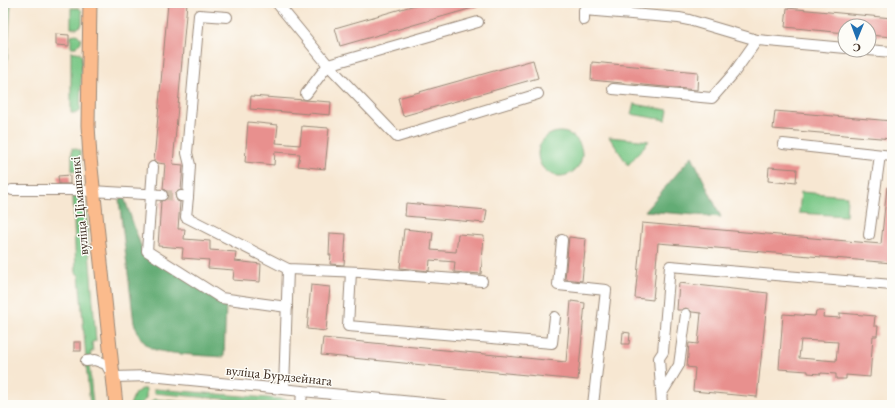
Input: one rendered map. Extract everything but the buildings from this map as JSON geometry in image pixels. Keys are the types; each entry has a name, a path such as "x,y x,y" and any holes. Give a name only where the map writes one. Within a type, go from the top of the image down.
{"main road":[{"name":"вуліца Цімашэнкі","path":"90,3 88,125 93,191 116,405"}],"street":[{"path":"277,3 328,65 397,137 538,94"},
{"path":"584,20 584,10 679,18 757,40 837,47"},
{"path":"227,17 198,15 187,153 190,165 184,197 186,217 288,269 351,272 482,282"},
{"path":"306,94 328,65 478,22"},
{"path":"613,89 712,98 733,74 757,40"},
{"path":"877,51 892,52"},
{"path":"783,144 892,156"},
{"path":"869,235 880,155"},
{"path":"153,167 147,251 221,298 287,307"},
{"path":"12,190 93,191 162,195"},
{"path":"562,240 558,285 606,290 593,405"},
{"path":"662,405 659,358 663,352 670,266 892,285"},
{"path":"284,390 288,269"},
{"path":"351,272 348,326 552,343 555,317"},
{"path":"662,393 679,365 686,314"},
{"path":"86,361 95,360 106,364 113,377"},
{"name":"вуліца Бурдзейнага","path":"113,377 150,376 443,405"},
{"path":"301,405 302,392"}],"green space":[{"path":"3,3 11,3 3,120"},
{"path":"71,8 79,8 82,11 82,24 78,28 71,28"},
{"path":"77,34 81,38 81,42 76,47 71,47 71,35"},
{"path":"71,52 77,52 82,57 80,111 77,113 71,113"},
{"path":"634,104 668,110 666,120 631,114"},
{"path":"560,132 572,136 578,142 582,154 578,166 572,172 560,176 548,172 542,166 538,154 542,142 548,136"},
{"path":"609,137 649,141 628,165"},
{"path":"72,148 80,151 81,166 78,171 72,171"},
{"path":"692,156 721,217 645,211"},
{"path":"801,192 847,196 846,216 799,213"},
{"path":"73,196 80,196 85,200 96,341 92,342 93,352 90,352 91,357 86,357 79,275 76,273"},
{"path":"124,197 143,252 226,303 224,357 164,352 151,348 140,337 134,323 119,199"},
{"path":"86,364 89,364 93,405 90,405"},
{"path":"142,389 146,389 146,398 140,405 130,405 135,393"},
{"path":"154,389 292,400 296,405 154,393"},
{"path":"154,399 215,405 149,405"}],"tunnel":[{"path":"162,195 181,196"}]}
